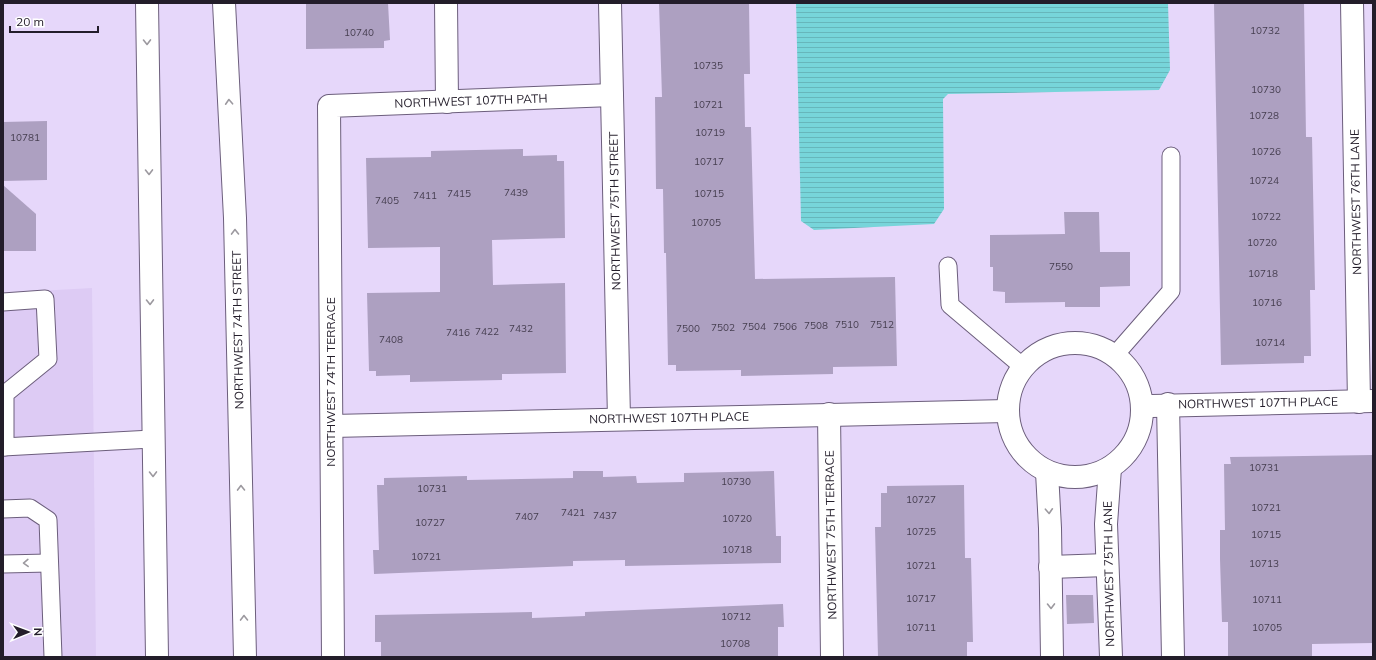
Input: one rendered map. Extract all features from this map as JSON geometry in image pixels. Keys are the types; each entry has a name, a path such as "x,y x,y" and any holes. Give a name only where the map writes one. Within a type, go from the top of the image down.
{"street":[{"path":"147,3 152,439 157,657"},
{"name":"NORTHWEST 74TH STREET","path":"224,3 235,218 245,657"},
{"path":"446,3 447,102"},
{"name":"NORTHWEST 75TH STREET","path":"610,3 619,419"},
{"name":"NORTHWEST 76TH LANE","path":"1352,3 1366,402"},
{"name":"NORTHWEST 107TH PATH","path":"329,106 612,95"},
{"name":"NORTHWEST 74TH TERRACE","path":"329,106 333,657"},
{"path":"1077,342 1097,346 1116,356 1129,370 1138,387 1142,406 1140,427 1132,446 1119,462 1110,468 1083,478 1064,478 1047,472 1030,462 1018,447 1010,430 1007,411 1008,395 1022,366 1044,350 1057,345 1077,342"},
{"name":"NORTHWEST 107TH PLACE","path":"1142,406 1168,404 1366,402"},
{"path":"1168,404 1173,657"},
{"name":"NORTHWEST 107TH PLACE","path":"332,426 1007,411"},
{"name":"NORTHWEST 75TH TERRACE","path":"829,414 832,657"},
{"name":"NORTHWEST 75TH LANE","path":"1110,468 1106,524 1111,657"},
{"path":"1047,472 1052,657"},
{"path":"1050,567 1107,565"}],"lane":[{"path":"1116,356 1171,291 1171,156"},
{"path":"948,266 950,305 1022,366"},
{"path":"3,302 45,299 48,359 6,394 4,447 152,439"},
{"path":"3,509 30,508 48,520 53,657"},
{"path":"3,564 49,563"}],"shaded area":[{"path":"796,3 1168,3 1170,70 1159,90 948,94 943,99 944,209 934,224 814,230 801,221"},
{"path":"92,288 96,657 3,657 3,293"}],"building":[{"path":"306,3 388,3 390,40 384,41 384,48 306,49"},
{"path":"659,3 749,3 750,74 744,74 745,127 751,127 755,279 895,277 897,366 833,367 833,374 741,376 741,370 676,371 676,365 668,365 663,189 656,189 655,97 662,97"},
{"path":"1214,3 1304,3 1306,137 1312,137 1315,290 1310,290 1311,356 1304,356 1304,363 1221,365"},
{"path":"47,121 47,180 3,181 3,122"},
{"path":"523,149 523,156 557,155 557,161 564,161 565,238 492,240 493,285 565,283 566,373 502,374 502,380 410,382 410,375 376,376 376,371 369,371 367,293 440,292 440,247 368,248 366,158 431,157 431,151"},
{"path":"3,185 36,214 36,251 3,251"},
{"path":"1064,212 1099,212 1100,252 1130,252 1130,286 1100,287 1100,307 1065,307 1065,302 1005,303 1005,292 993,291 993,267 990,267 990,235 1065,234"},
{"path":"1373,455 1373,643 1312,644 1312,657 1228,657 1228,622 1222,622 1220,559 1220,530 1225,530 1224,464 1231,464 1230,457"},
{"path":"573,471 603,471 603,477 636,476 637,483 684,482 684,473 774,471 776,536 781,536 781,563 625,566 625,560 573,561 573,566 374,574 373,550 379,550 377,485 384,485 384,478 467,476 467,480 573,478"},
{"path":"964,485 965,558 971,558 973,642 967,642 967,657 878,657 875,527 881,527 881,493 887,493 887,486"},
{"path":"1066,595 1093,595 1094,623 1067,624"},
{"path":"783,604 784,627 778,627 778,657 381,657 381,642 375,642 375,615 532,612 532,618 585,616 585,612"}]}
